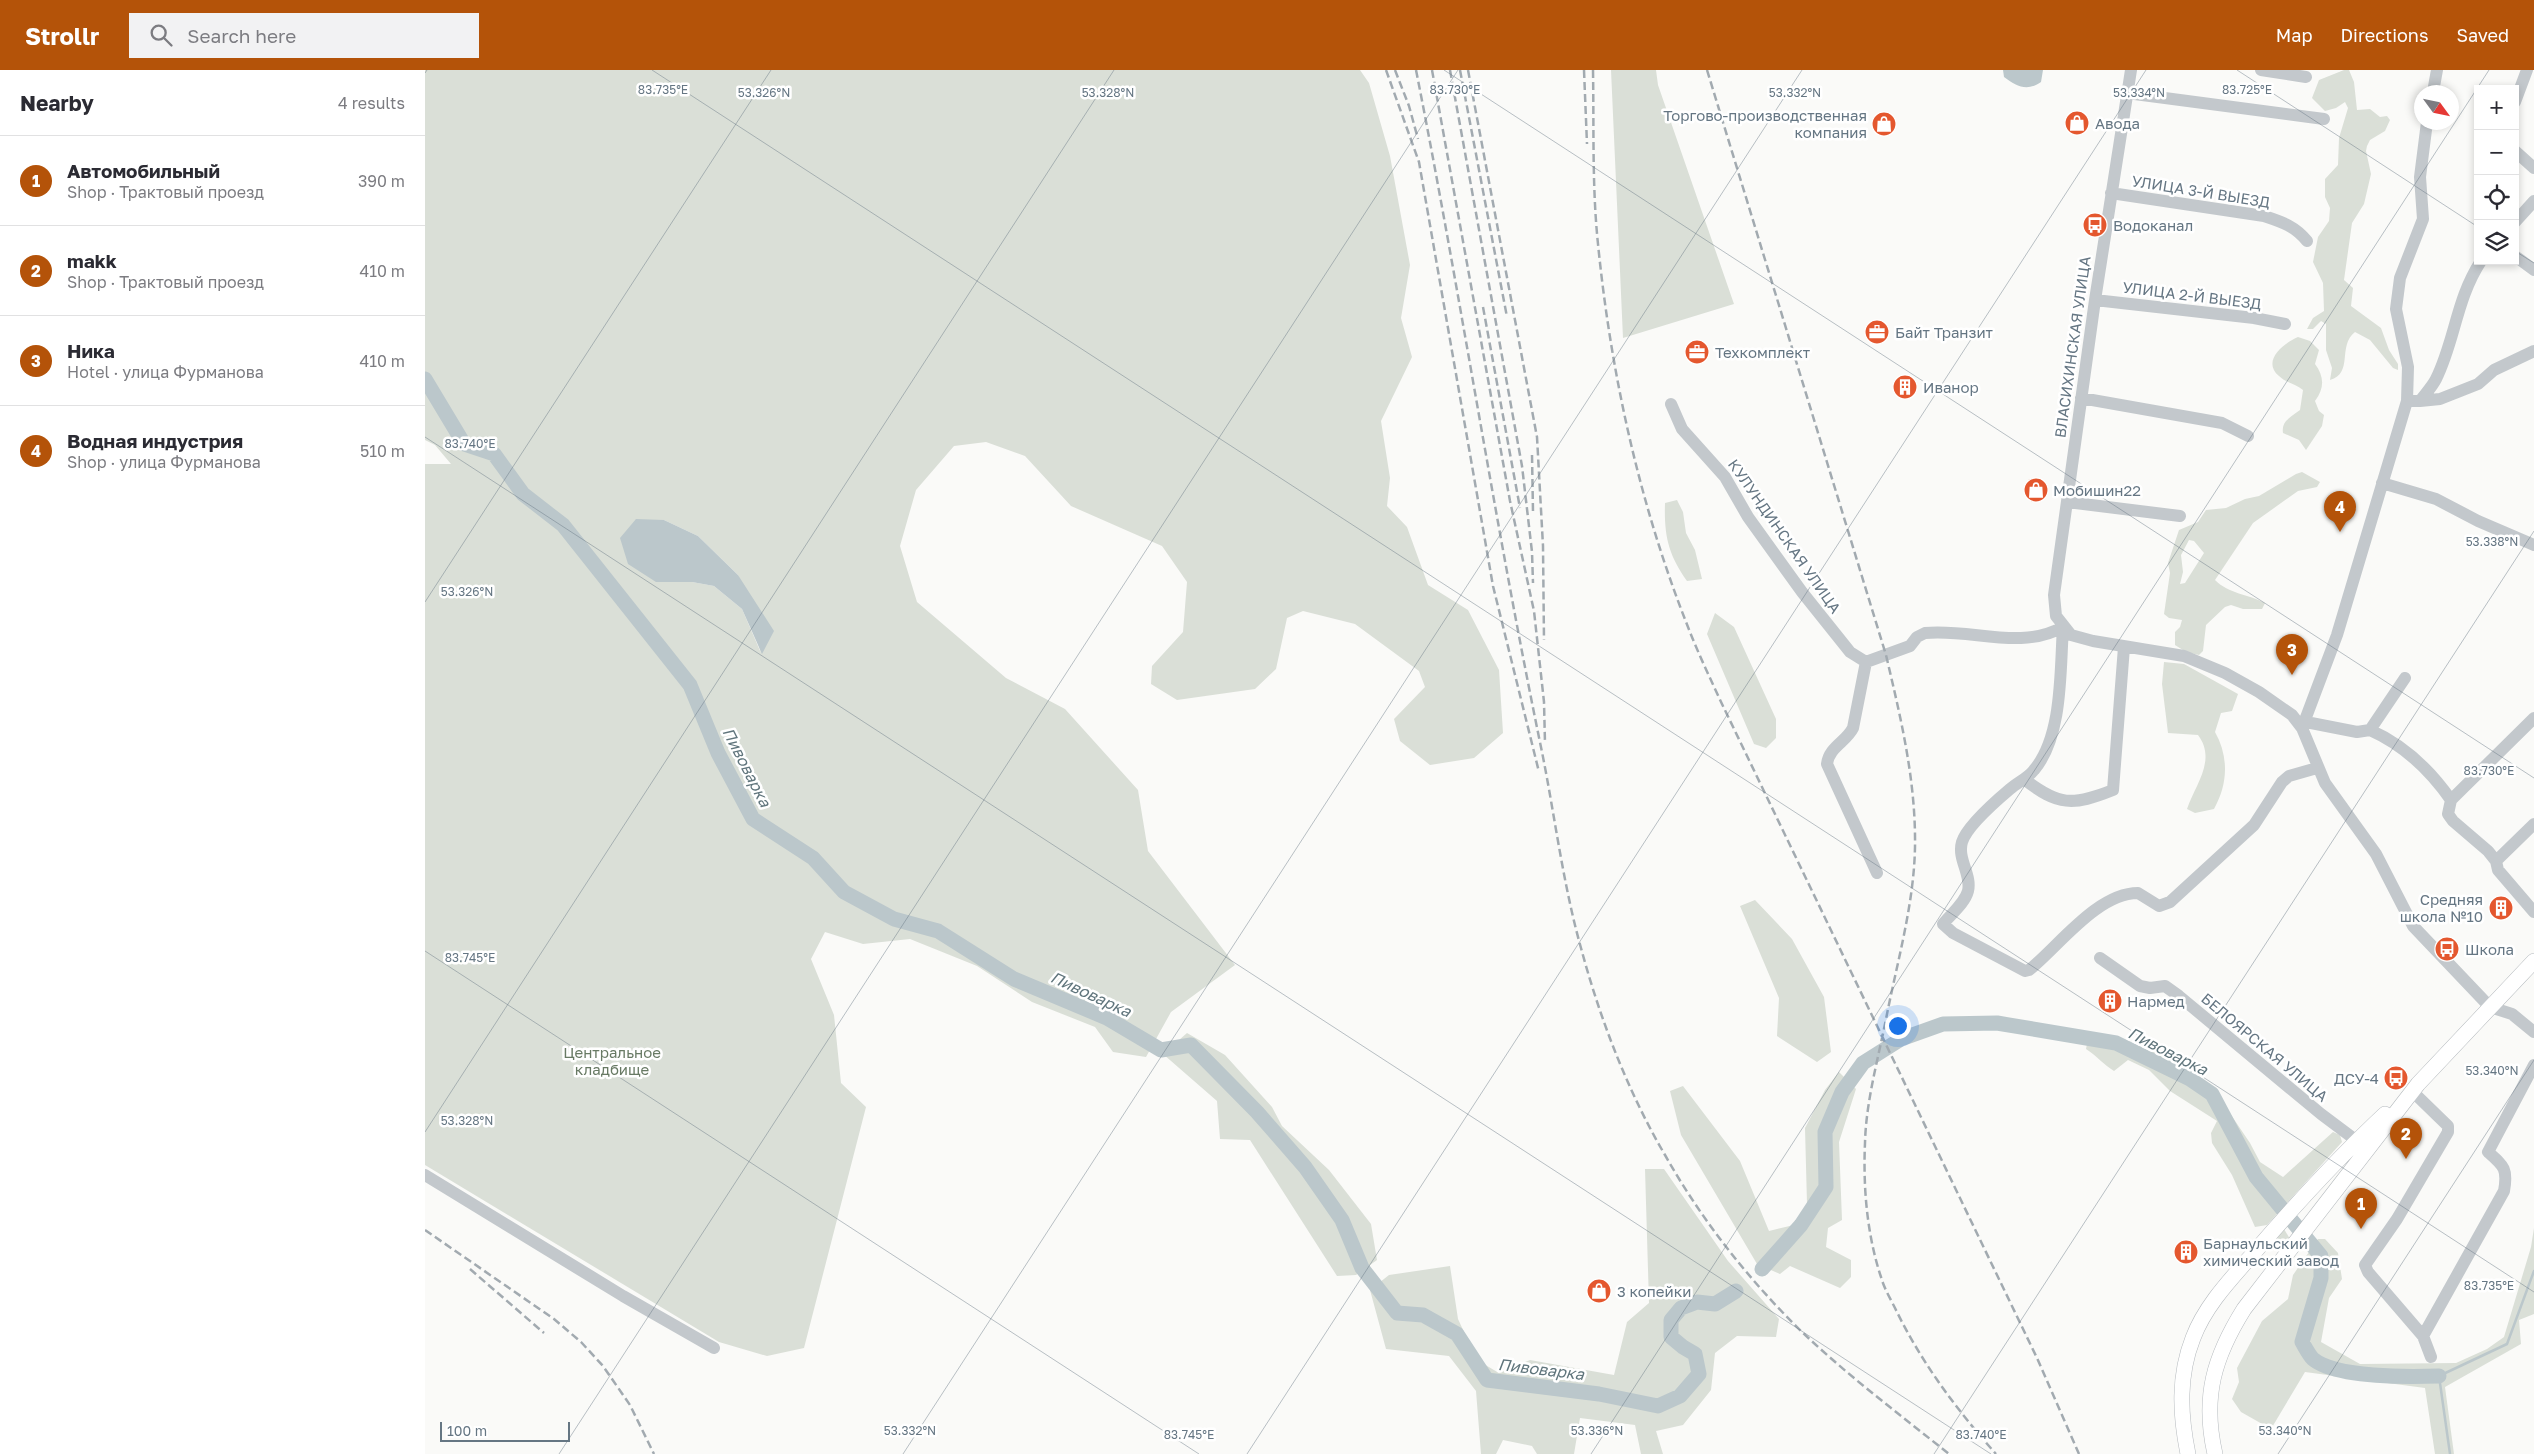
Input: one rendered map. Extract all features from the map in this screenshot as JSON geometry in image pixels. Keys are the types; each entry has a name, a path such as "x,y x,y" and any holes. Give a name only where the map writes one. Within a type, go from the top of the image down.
{"main road":[{"path":"2215,1454 2209,1410 2210,1389 2217,1358 2244,1309 2415,1088 2489,1007 2534,962"},
{"path":"2188,1454 2183,1430 2181,1393 2183,1372 2193,1337 2216,1298 2261,1244 2357,1140 2415,1088"},
{"path":"2311,1190 2325,1191 2325,1203"},
{"path":"2261,1244 2262,1253 2266,1258 2280,1262"}],"street":[{"name":"ВЛАСИХИНСКАЯ УЛИЦА","path":"2131,70 2095,300 2054,595 2056,616 2063,627 2059,690 2054,722 2046,755 2033,772 1982,816 1962,842 1961,855 1969,883 1968,892 1943,924 1953,933 2025,971 2029,970 2061,941 2073,925 2116,899 2138,893 2159,906 2170,902 2254,825 2282,782 2289,776 2317,768"},
{"path":"2261,70 2306,77"},
{"path":"2434,85 2437,70"},
{"path":"2519,91 2527,70"},
{"path":"2127,93 2324,119"},
{"path":"2414,401 2409,367 2396,309 2400,278 2423,219 2420,177 2426,130"},
{"path":"2519,155 2534,168"},
{"name":"УЛИЦА 3-Й ВЫЕЗД","path":"2111,193 2264,216 2286,223 2299,231 2307,241"},
{"path":"2517,220 2534,201"},
{"path":"2519,259 2534,270"},
{"path":"2478,265 2468,281 2436,380 2414,401 2382,483 2337,635 2305,725 2317,768 2376,854 2413,926 2489,1007 2512,1014 2534,1032"},
{"name":"УЛИЦА 2-Й ВЫЕЗД","path":"2095,300 2245,317 2285,324"},
{"path":"2414,401 2440,399 2478,384 2494,370 2534,351"},
{"path":"2081,398 2222,423 2248,436"},
{"name":"КУЛУНДИНСКАЯ УЛИЦА","path":"1671,404 1682,429 1725,476 1748,517 1801,592 1850,652 1867,662"},
{"path":"2382,483 2436,499 2478,521 2534,545"},
{"path":"2067,502 2180,516"},
{"path":"1877,873 1827,764 1831,752 1850,734 1853,728 1867,662 1910,646 1917,637 1925,633 2027,638 2049,635 2063,627 2079,638 2167,652 2206,664 2277,704 2305,725 2357,732 2370,730 2388,738 2417,760 2451,800"},
{"path":"2024,779 2045,795 2059,801 2090,799 2113,790 2124,646"},
{"path":"2370,730 2405,678"},
{"path":"2534,718 2451,800 2448,814 2453,821 2496,861 2498,870 2534,912"},
{"path":"2496,861 2534,824"},
{"name":"БЕЛОЯРСКАЯ УЛИЦА","path":"2101,958 2141,986 2150,988 2165,986 2321,1114 2357,1140"},
{"path":"2423,1336 2504,1191 2507,1176 2504,1166 2488,1152 2534,1065"},
{"path":"2415,1088 2447,1126 2448,1132 2397,1219 2365,1265 2368,1272 2423,1336 2431,1357"},
{"path":"425,1175 623,1296 714,1348"}],"green space":[{"name":"Центральное кладбище","path":"425,70 1360,70 1369,83 1390,156 1410,265 1401,318 1412,357 1381,421 1390,478 1387,506 1407,527 1428,585 1468,610 1499,670 1503,733 1474,758 1430,765 1400,741 1394,719 1425,687 1419,671 1355,624 1303,611 1287,618 1276,669 1255,689 1177,700 1151,684 1152,666 1183,632 1187,582 1162,546 1071,506 1025,456 986,442 954,446 916,490 900,546 917,602 1006,678 1065,709 1138,790 1148,851 1235,965 1171,1012 1146,1057 1113,1052 1095,1027 1032,1002 977,966 910,939 863,944 825,932 811,959 834,1015 841,1083 866,1107 804,1348 767,1356 719,1342 425,1165 425,464 451,464 435,445 425,440","holes":["664,520 698,536 738,575 761,653 742,609 714,586 692,582 656,582"]},
{"path":"1611,70 1656,70 1658,85 1734,304 1623,338"},
{"path":"2344,70 2349,70 2354,82 2357,110 2370,109 2380,117 2387,116 2390,120 2385,131 2370,140 2367,146 2366,151 2371,174 2364,204 2352,223 2344,280 2353,288 2351,306 2381,328 2389,350 2398,364 2398,370 2393,368 2370,340 2355,332 2347,344 2341,372 2337,377 2330,380 2332,368 2326,350 2326,324 2321,321 2313,329 2307,329 2313,318 2324,311 2323,283 2313,262 2318,237 2329,221 2330,208 2325,197 2325,179 2338,165 2339,138 2348,108 2345,102 2336,108 2325,111 2312,98 2319,80"},
{"path":"2298,337 2310,341 2319,350 2315,364 2322,378 2322,387 2315,401 2319,411 2324,415 2322,426 2306,450 2299,440 2283,433 2285,422 2300,410 2303,390 2282,378 2274,370 2272,364 2273,359 2281,348"},
{"path":"2302,472 2320,482 2317,487 2298,491 2253,523 2215,580 2232,591 2265,603 2262,609 2243,609 2231,605 2225,607 2206,625 2203,651 2199,655 2186,652 2175,645 2175,632 2180,627 2182,620 2169,618 2164,614 2170,573 2168,563 2179,530 2198,522 2206,510 2226,508 2245,499 2259,496","holes":["2189,540 2194,541 2204,553 2185,583 2180,584 2183,572 2181,555"]},
{"path":"1677,500 1683,512 1686,533 1695,550 1702,579 1687,581 1671,553 1665,525 1665,503"},
{"path":"1715,613 1734,627 1776,719 1776,738 1766,748 1754,744 1707,634"},
{"path":"2164,662 2184,664 2238,694 2232,711 2221,713 2215,732 2223,751 2225,770 2222,790 2214,809 2195,813 2187,809 2203,772 2205,754 2203,744 2198,735 2168,733 2162,684"},
{"path":"1755,900 1792,939 1824,997 1831,1052 1817,1062 1777,1036 1779,998 1740,906"},
{"path":"1187,1033 1225,1055 1272,1107 1282,1126 1329,1170 1371,1224 1377,1260 1356,1275 1337,1276 1250,1140 1220,1139 1217,1101 1163,1054"},
{"path":"2089,1034 2111,1036 2138,1050 2176,1052 2200,1076 2227,1109 2250,1143 2260,1162 2283,1177 2333,1132 2340,1135 2342,1142 2267,1225 2255,1227 2232,1175 2212,1143 2211,1133 2217,1121 2170,1091 2149,1070 2128,1060 2114,1071 2110,1069 2086,1049"},
{"path":"1839,1072 1856,1089 1839,1142 1842,1220 1828,1228 1826,1247 1851,1260 1851,1277 1840,1288 1790,1266 1780,1274 1757,1264 1681,1135 1670,1091 1683,1086 1740,1161 1769,1231 1798,1224 1807,1204 1805,1128 1825,1090"},
{"path":"1645,1169 1664,1169 1728,1261 1779,1319 1776,1337 1737,1336 1715,1353 1711,1390 1683,1425 1656,1431 1663,1454 1641,1454 1635,1425 1580,1418 1574,1454 1537,1454 1532,1446 1503,1440 1496,1454 1481,1454 1476,1391 1449,1356 1386,1349 1370,1290 1389,1275 1450,1266 1458,1319 1477,1360 1499,1373 1530,1360 1614,1375 1627,1322 1649,1303"},
{"path":"2534,1228 2534,1314 2519,1320 2521,1344 2445,1387 2454,1454 2435,1454 2425,1388 2305,1372 2271,1429 2241,1412 2232,1399 2239,1382 2237,1368 2262,1321 2288,1299 2293,1275 2318,1239 2325,1239 2338,1253 2342,1279 2329,1298 2321,1342 2360,1364 2456,1363 2487,1349 2504,1337 2531,1247"},
{"path":"2284,1229 2290,1239 2282,1248 2275,1250 2275,1241"}],"shaded area":[{"path":"2003,70 2043,70 2041,82 2031,87 2022,87 2004,77"},
{"path":"636,519 664,520 698,536 738,575 774,631 762,654 742,609 714,586 692,582 656,582 628,564 620,538"}],"waterway":[{"name":"Пивоварка","path":"425,379 464,444 494,454 523,494 563,525 690,685 718,753 753,819 813,858 844,892 894,919 938,931 1014,979 1107,1018 1161,1050 1191,1045 1257,1112 1305,1167 1342,1220 1362,1268 1397,1313 1423,1315 1457,1334 1487,1380 1599,1394 1658,1406 1680,1396 1699,1374 1695,1354 1671,1337 1671,1320 1681,1308 1697,1302 1715,1304 1736,1291"},
{"name":"Пивоварка","path":"1762,1269 1801,1225 1826,1187 1825,1132 1842,1092 1863,1063 1901,1039 1943,1024 1997,1023 2116,1043 2190,1079 2212,1094 2256,1177 2321,1256 2321,1278 2302,1342 2313,1359 2338,1370 2355,1373 2392,1376 2439,1376"},
{"name":"Пивоварка","path":"2450,1454 2439,1376 2507,1344 2534,1271"}],"railway":[{"path":"1386,70 1419,162 1493,586 1539,772"},
{"path":"1395,70 1409,106 1418,139"},
{"path":"1416,70 1569,900 1589,975 1616,1055 1639,1106 1679,1179 1727,1248 1762,1291 1836,1363 1949,1454"},
{"path":"1432,70 1510,501 1534,611 1544,702 1545,743"},
{"path":"1450,70 1522,466 1532,552 1533,583"},
{"path":"1460,70 1507,317"},
{"path":"1468,70 1537,437 1543,546 1544,640"},
{"path":"1584,70 1587,144"},
{"path":"1593,70 1596,223 1611,342 1630,439 1642,487 1671,581 1688,627 1722,704 2037,1358 2079,1454"},
{"path":"1707,70 1886,655 1902,726 1910,774 1915,822 1912,889 1905,931 1873,1078 1866,1127 1865,1194 1872,1245 1884,1285 1916,1347 1953,1402 1996,1454"},
{"path":"1483,307 1520,508"},
{"path":"1532,455 1533,512"},
{"path":"425,1230 554,1319 581,1342 603,1366 630,1405 654,1454"},
{"path":"470,1269 544,1333"}],"place":[{"name":"Авода","path":"2077,123"},
{"name":"Торгово-производственная компания","path":"1884,124"},
{"name":"Водоканал","path":"2095,225"},
{"name":"Байт Транзит","path":"1877,332"},
{"name":"Техкомплект","path":"1697,352"},
{"name":"Иванор","path":"1905,387"},
{"name":"Мобишин22","path":"2036,490"},
{"name":"Водная индустрия","path":"2340,532"},
{"name":"Ника","path":"2292,675"},
{"name":"Средняя школа №10","path":"2501,908"},
{"name":"Школа","path":"2447,949"},
{"name":"Нармед","path":"2110,1001"},
{"name":"ДСУ-4","path":"2396,1078"},
{"name":"makk","path":"2406,1159"},
{"name":"Автомобильный","path":"2361,1229"},
{"name":"Барнаульский химический завод","path":"2186,1252"},
{"name":"3 копейки","path":"1599,1291"}]}
